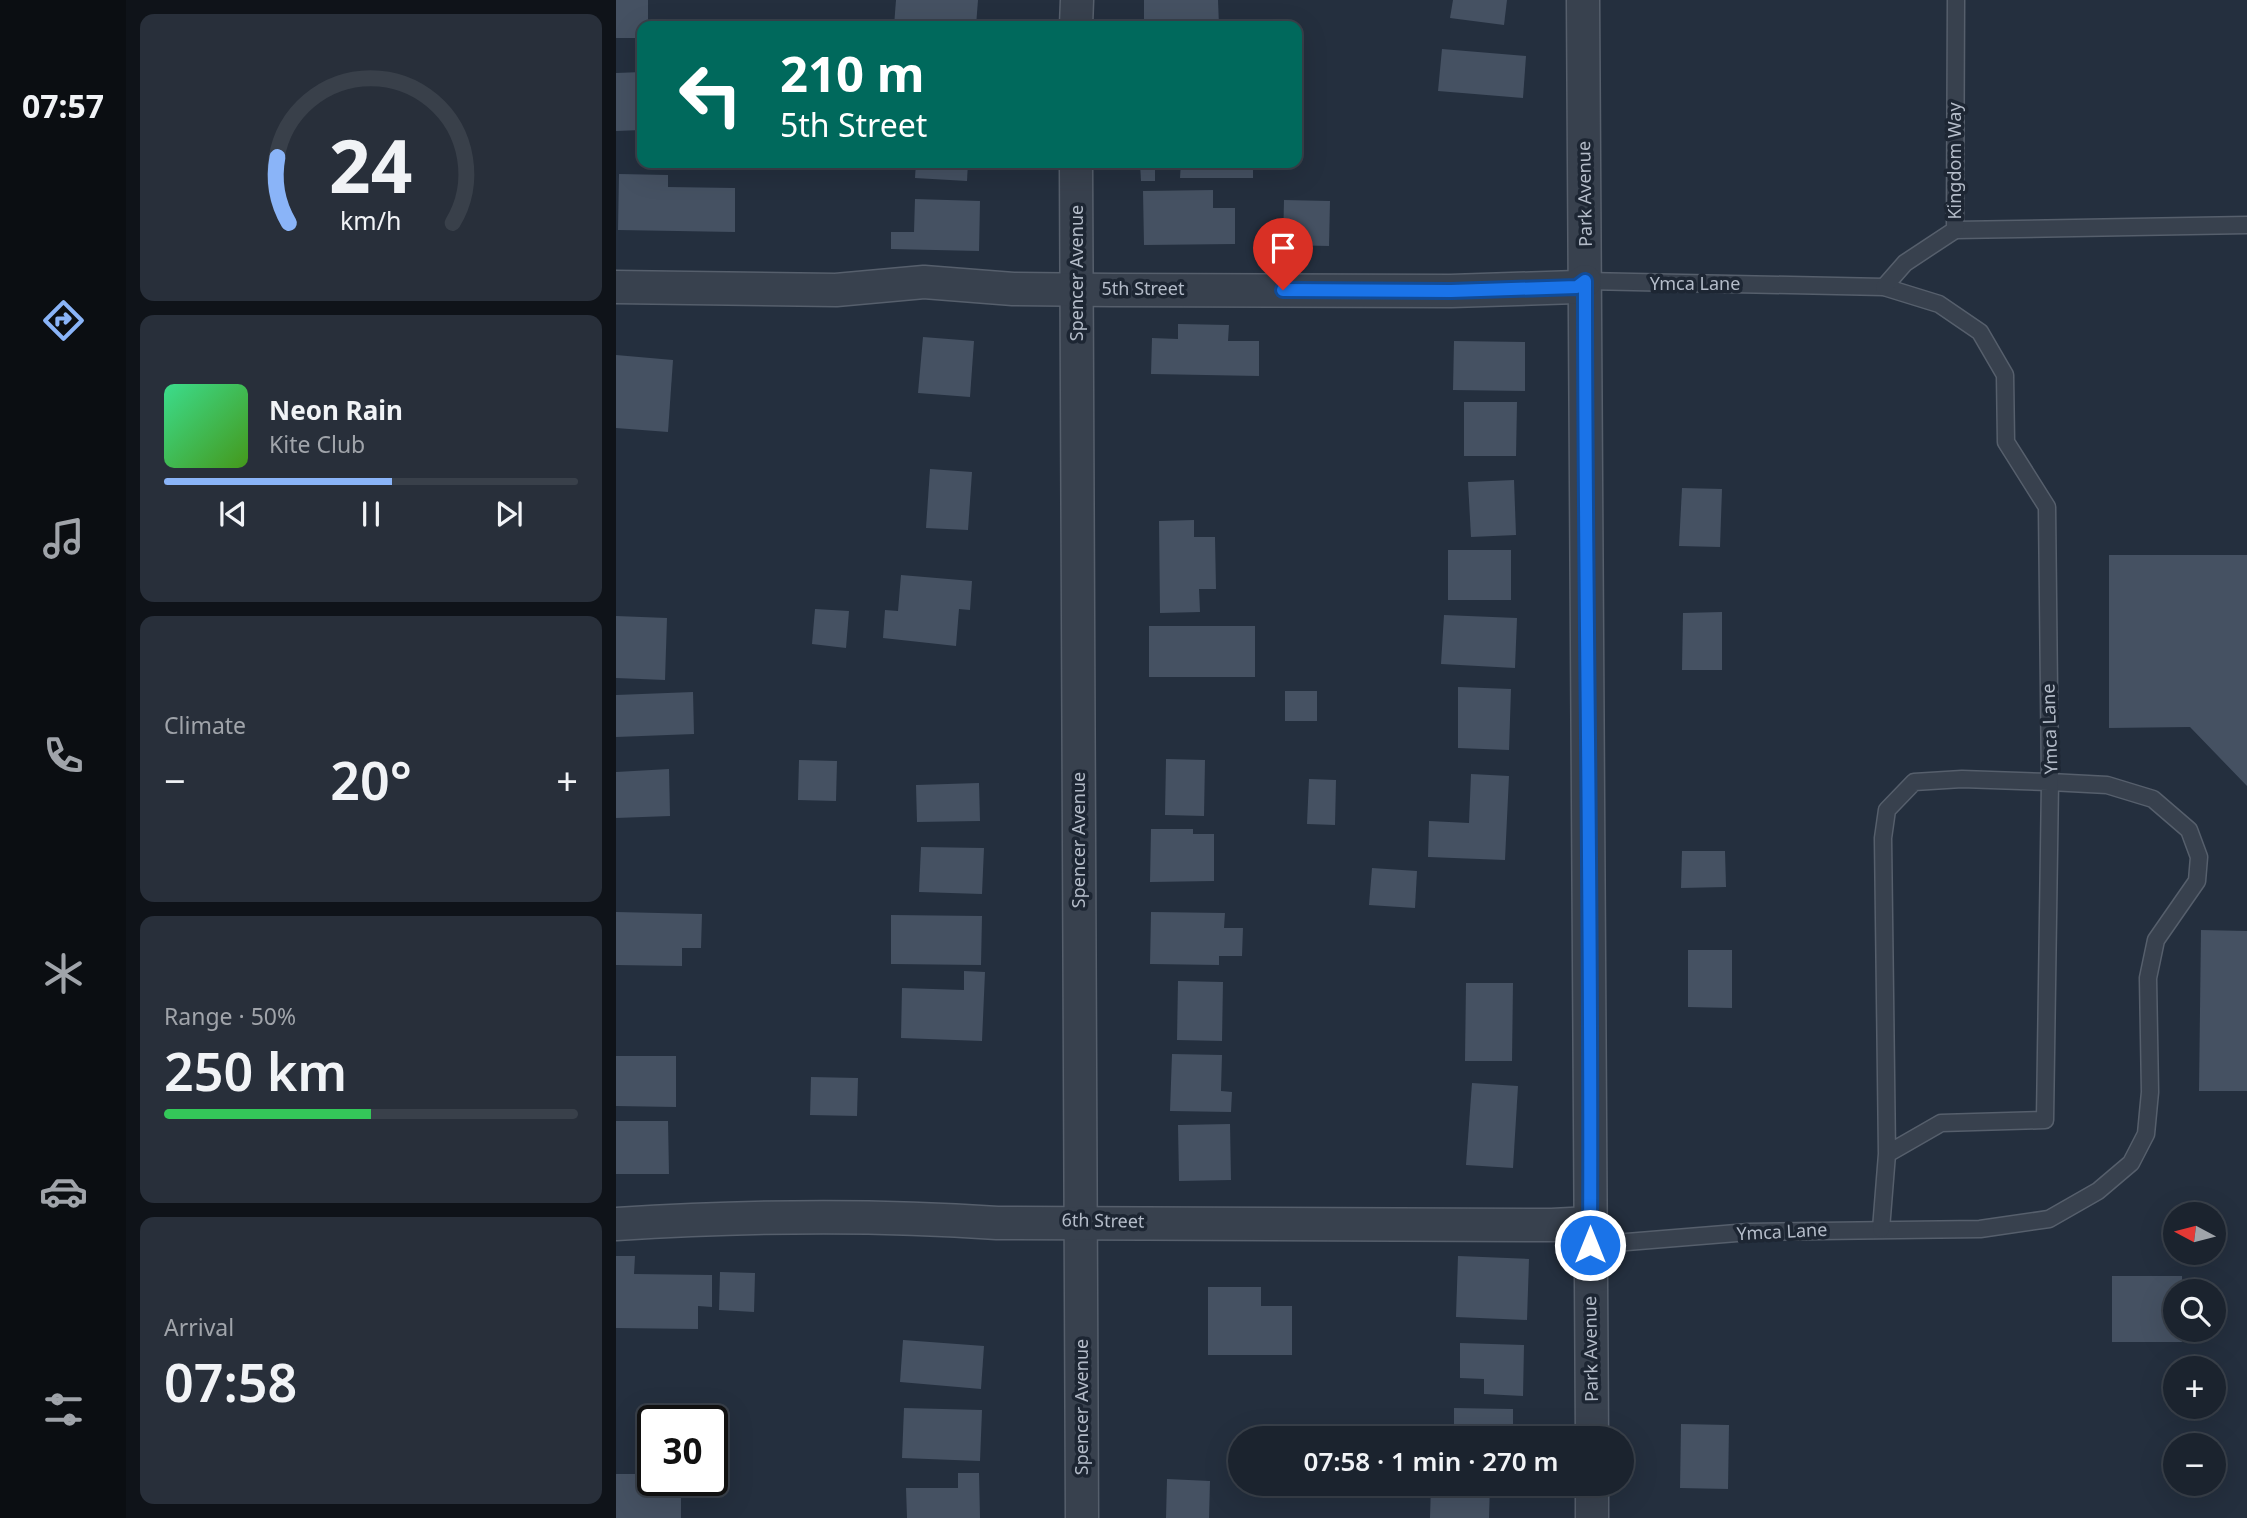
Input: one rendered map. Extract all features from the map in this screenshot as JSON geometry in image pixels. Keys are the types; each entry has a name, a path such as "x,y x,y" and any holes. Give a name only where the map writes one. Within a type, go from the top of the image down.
{"street":[{"path":"1058,0 1058,21"},
{"path":"1076,21 1077,0"},
{"name":"Park Avenue","path":"1583,0 1592,1426"},
{"name":"Spencer Avenue","path":"1059,168 1068,289"},
{"name":"Spencer Avenue","path":"1063,1518 1071,1221 1068,289 1076,168"},
{"name":"5th Street","path":"616,287 836,290 923,282 1068,289 1451,291 1577,287 1585,281"},
{"name":"6th Street","path":"616,1224 707,1218 1552,1225 1590,1234"},
{"name":"Spencer Avenue","path":"1071,1221 1082,1518"},
{"path":"1592,1496 1592,1518"}],"lane":[{"name":"Kingdom Way","path":"1884,286 1905,263 1955,230 1956,0"},
{"path":"1955,230 2247,225"},
{"name":"Ymca Lane","path":"1585,281 1884,286 1939,304 1980,331 2005,375 2006,442 2047,507 2050,782 2107,785 2153,799 2189,830 2199,856 2197,881 2156,940 2148,978 2150,1092 2146,1133 2132,1163 2098,1191 2049,1219 1980,1229 1590,1234"},
{"path":"1881,1229 1887,1154 1883,838 1887,810 1914,782 1962,779 2050,782 2045,1120 1941,1123 1887,1154"}],"building":[{"path":"616,0 648,0 648,21 637,21 637,38 616,38"},
{"path":"896,0 978,0 976,21 894,21"},
{"path":"1144,0 1218,0 1219,21 1144,21"},
{"path":"1453,0 1507,0 1504,25 1450,18"},
{"path":"1442,49 1526,56 1523,98 1438,91"},
{"path":"637,72 637,130 616,131 616,73"},
{"path":"916,168 968,168 967,181 915,178"},
{"path":"1140,168 1155,168 1155,181 1141,181"},
{"path":"1181,168 1253,168 1253,178 1180,178"},
{"path":"619,174 668,175 668,187 735,188 735,232 618,230"},
{"path":"1213,190 1213,208 1235,208 1235,244 1144,245 1143,191"},
{"path":"915,199 980,201 979,251 891,249 891,232 914,232"},
{"path":"1284,200 1330,201 1329,246 1283,245"},
{"path":"1178,324 1229,325 1228,341 1259,341 1259,376 1151,374 1152,338 1178,339"},
{"path":"923,337 974,341 970,397 918,393"},
{"path":"1454,341 1525,342 1525,391 1453,390"},
{"path":"616,355 673,360 668,432 616,428"},
{"path":"1464,402 1517,402 1516,456 1464,456"},
{"path":"930,469 972,472 968,530 926,528"},
{"path":"1514,480 1516,535 1471,537 1468,482"},
{"path":"1682,488 1722,489 1720,547 1679,546"},
{"path":"1194,520 1194,537 1215,537 1216,589 1199,589 1200,612 1160,613 1159,521"},
{"path":"1448,550 1511,550 1511,600 1448,600"},
{"path":"2109,555 2247,555 2247,786 2190,727 2109,728"},
{"path":"901,575 972,581 970,610 959,609 956,646 883,638 885,610 898,611"},
{"path":"815,609 849,611 846,648 812,644"},
{"path":"1722,612 1722,670 1682,670 1683,613"},
{"path":"1444,615 1517,618 1515,668 1441,664"},
{"path":"616,616 667,618 665,680 616,678"},
{"path":"1149,626 1255,626 1255,677 1149,677"},
{"path":"1458,687 1511,689 1509,750 1458,748"},
{"path":"1285,691 1317,691 1317,721 1285,721"},
{"path":"693,692 694,734 616,737 616,695"},
{"path":"1166,759 1205,760 1204,816 1165,815"},
{"path":"799,760 837,761 836,801 798,800"},
{"path":"669,769 670,816 616,818 616,772"},
{"path":"1471,774 1509,776 1505,860 1428,857 1429,821 1469,823"},
{"path":"1309,779 1336,780 1335,825 1307,824"},
{"path":"979,783 980,821 917,822 916,785"},
{"path":"1151,829 1193,829 1193,834 1214,834 1214,881 1150,882"},
{"path":"921,847 984,848 982,894 919,892"},
{"path":"1682,851 1725,851 1726,887 1681,888"},
{"path":"1372,868 1417,871 1415,908 1369,905"},
{"path":"616,912 702,914 701,948 682,948 682,966 616,965"},
{"path":"1151,912 1225,913 1224,928 1243,928 1242,956 1219,956 1219,965 1150,964"},
{"path":"891,915 982,916 981,965 891,964"},
{"path":"2201,930 2247,931 2247,1091 2199,1091"},
{"path":"1688,950 1732,950 1732,1008 1688,1007"},
{"path":"964,971 985,972 982,1041 901,1038 902,988 964,990"},
{"path":"1178,981 1223,982 1222,1041 1177,1040"},
{"path":"1466,983 1513,983 1512,1061 1465,1061"},
{"path":"1172,1054 1222,1055 1221,1091 1232,1092 1231,1112 1170,1111"},
{"path":"616,1056 676,1056 676,1107 616,1106"},
{"path":"811,1077 858,1078 857,1116 810,1115"},
{"path":"1472,1083 1518,1086 1513,1168 1466,1165"},
{"path":"616,1121 668,1121 669,1174 616,1174"},
{"path":"1230,1124 1231,1180 1179,1181 1178,1125"},
{"path":"616,1256 635,1256 634,1274 712,1275 712,1307 698,1306 698,1329 616,1328"},
{"path":"1458,1256 1529,1259 1527,1320 1456,1317"},
{"path":"720,1272 755,1273 754,1312 719,1310"},
{"path":"2112,1276 2182,1276 2182,1279 2163,1279 2163,1342 2112,1342"},
{"path":"1208,1287 1261,1287 1261,1306 1292,1306 1292,1355 1208,1355"},
{"path":"903,1340 984,1346 981,1389 900,1382"},
{"path":"1460,1343 1524,1345 1523,1396 1484,1394 1484,1379 1460,1378"},
{"path":"904,1408 982,1410 980,1461 902,1458"},
{"path":"1454,1408 1513,1409 1513,1426 1454,1426"},
{"path":"1681,1424 1729,1425 1728,1489 1680,1488"},
{"path":"958,1473 979,1473 980,1518 907,1518 906,1488 958,1488"},
{"path":"616,1474 637,1474 637,1496 681,1496 681,1518 616,1518"},
{"path":"1167,1479 1210,1481 1209,1518 1166,1518"},
{"path":"1431,1496 1490,1496 1489,1518 1430,1518"}],"route":[{"path":"1283,290 1451,291 1577,287 1585,281 1591,1024 1590,1245"}]}
